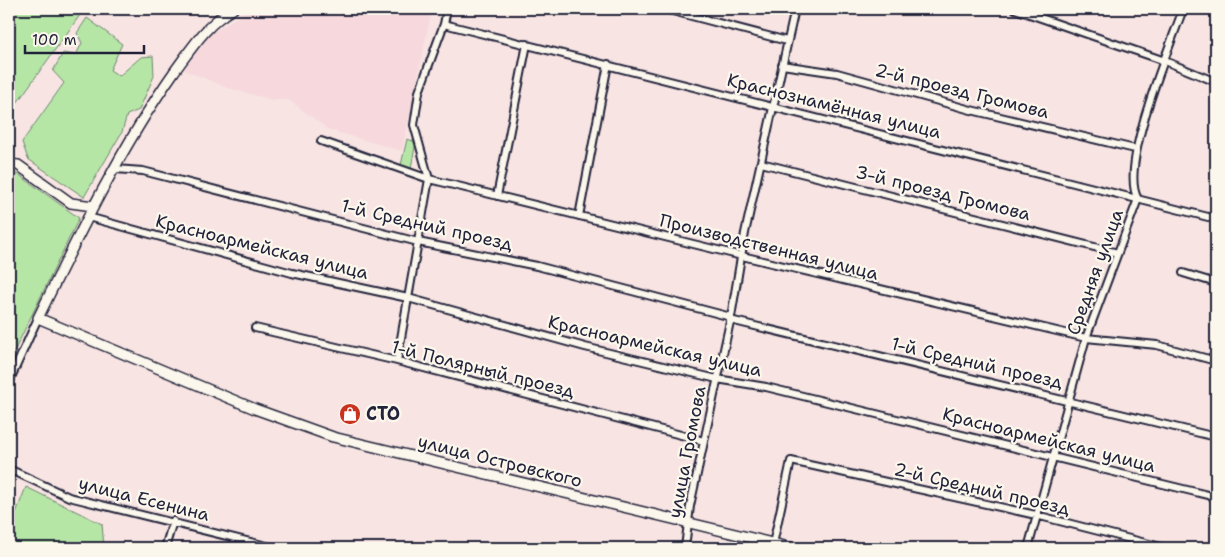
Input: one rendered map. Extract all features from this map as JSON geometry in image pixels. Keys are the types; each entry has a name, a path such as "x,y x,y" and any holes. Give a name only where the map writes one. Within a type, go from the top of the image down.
{"street":[{"path":"9,382 93,206 154,101 198,38 224,14 233,9"},
{"path":"397,361 430,179 414,125 418,92 448,9"},
{"path":"665,9 787,41"},
{"name":"улица Громова","path":"685,548 687,523 731,318 761,163 795,9"},
{"path":"1015,9 1165,61 1216,82"},
{"name":"Средняя улица","path":"1028,548 1086,338 1138,199 1133,190 1135,149 1183,9"},
{"name":"Краснознамённая улица","path":"444,24 1216,219"},
{"path":"497,196 527,44"},
{"path":"578,216 608,64"},
{"name":"2-й проезд Громова","path":"782,65 836,73 971,110 1135,149"},
{"name":"Производственная улица","path":"321,141 430,179 578,216 1086,338 1157,345 1216,361"},
{"name":"3-й проезд Громова","path":"761,163 1118,253"},
{"path":"9,164 18,165 71,203 93,206"},
{"name":"1-й Средний проезд","path":"114,169 143,171 418,242 538,266 731,318 1216,437"},
{"name":"Красноармейская улица","path":"88,217 292,272 408,298 496,323 717,379 766,387 1216,497"},
{"path":"1183,274 1216,283"},
{"name":"улица Островского","path":"38,318 255,408 333,437 793,548"},
{"name":"1-й Полярный проезд","path":"255,328 397,361 704,441"},
{"name":"2-й Средний проезд","path":"773,544 791,461 1036,516 1165,548"},
{"name":"улица Есенина","path":"9,469 69,497 275,548"},
{"path":"165,548 172,521"}],"shaded area":[{"path":"250,9 432,9 402,151 329,130 289,100 272,100 228,88 184,70 204,38"}],"green space":[{"path":"9,9 74,9 80,15 9,114"},
{"path":"87,18 122,44 110,70 119,76 141,57 153,56 154,76 139,110 127,115 122,132 84,197 28,159 22,142 64,83 53,71 63,53 76,55 82,43 77,33"},
{"path":"407,139 416,142 411,168 401,165"},
{"path":"18,174 79,218 9,362 9,175"},
{"path":"26,487 102,524 104,548 9,548 9,531"}],"place":[{"name":"СТО","path":"350,414"}]}
